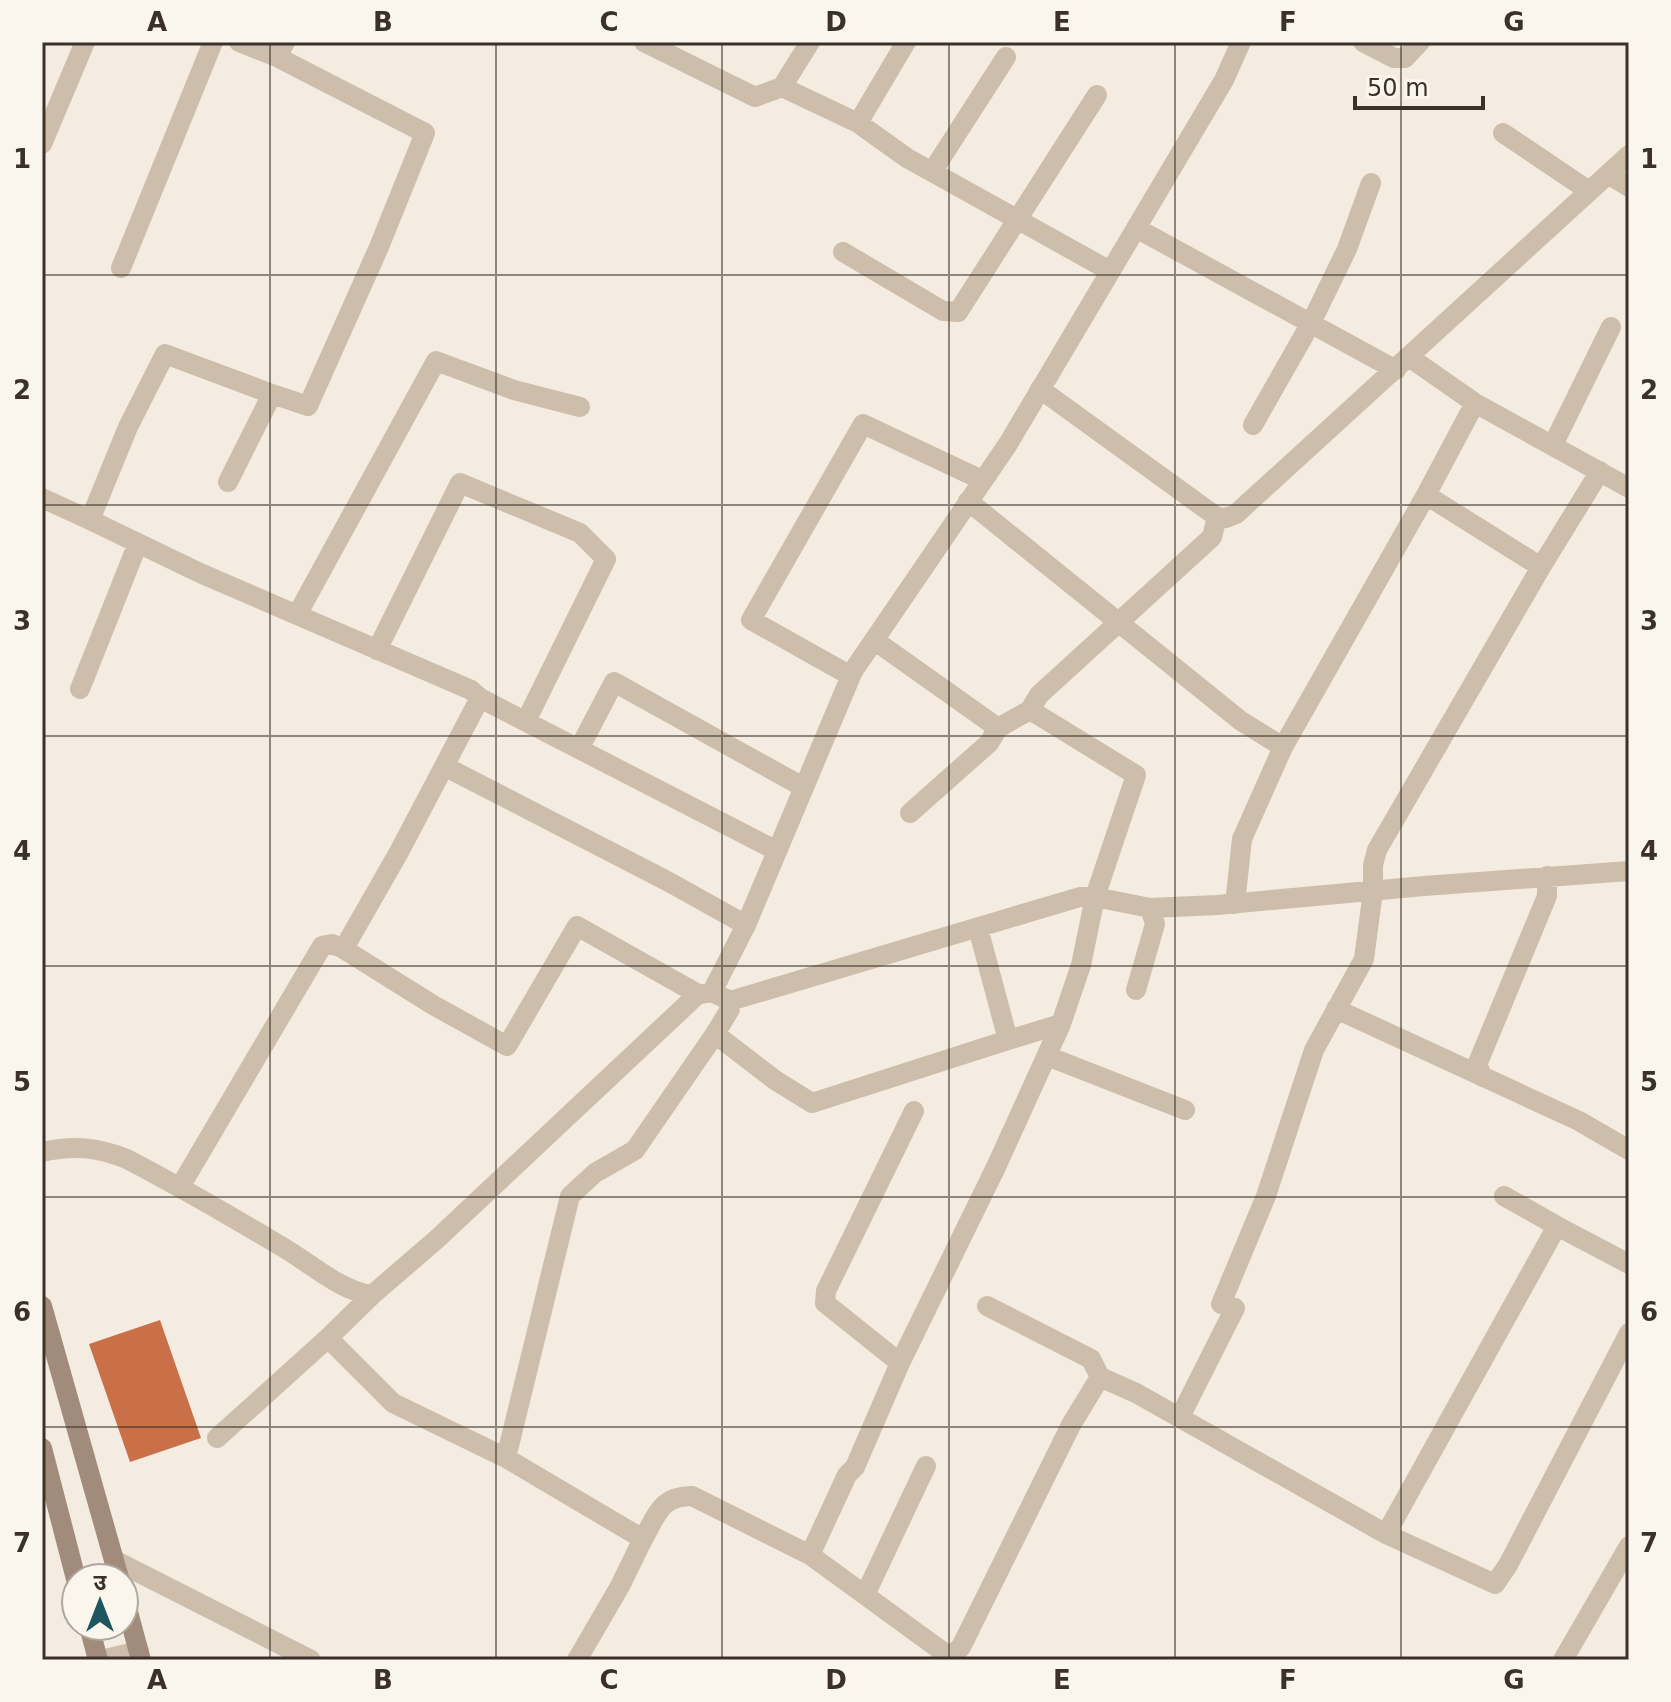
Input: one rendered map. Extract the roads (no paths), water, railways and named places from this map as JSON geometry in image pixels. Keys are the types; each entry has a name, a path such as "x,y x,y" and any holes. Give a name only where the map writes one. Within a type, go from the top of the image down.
{"street":[{"path":"42,144 85,42"},
{"path":"121,268 213,42"},
{"path":"90,520 128,427 165,354 308,406 379,247 425,133 281,50 239,42"},
{"path":"651,44 755,97 782,87 810,42"},
{"path":"858,123 906,42"},
{"path":"714,995 851,676 1008,444 1224,80 1241,42"},
{"path":"1363,42 1394,58 1405,58 1420,42"},
{"path":"932,172 1006,57"},
{"path":"782,87 858,123 932,172 1110,271"},
{"path":"843,252 943,311 958,312 1097,95"},
{"path":"1503,133 1589,191"},
{"path":"1040,389 1217,517 1226,518 1236,514 1629,155"},
{"path":"1608,174 1629,187"},
{"path":"1253,425 1311,323 1347,249 1371,183"},
{"path":"1136,228 1311,323 1402,363 1628,484"},
{"path":"1553,445 1611,327"},
{"path":"297,615 436,361 514,390 580,407"},
{"path":"228,482 272,394"},
{"path":"1235,904 1242,839 1283,747 1475,403"},
{"path":"851,676 751,620 863,424 982,480"},
{"path":"1180,1417 1228,1306 1314,1050 1364,959 1377,850 1600,471"},
{"path":"377,650 460,483 580,533 606,559 526,721"},
{"path":"1426,495 1541,567"},
{"path":"42,498 297,615 471,690 480,698 777,851"},
{"path":"968,501 1241,721 1283,747"},
{"path":"910,813 989,743 998,728 1030,710 1039,695 1212,537 1217,517"},
{"path":"80,689 138,543"},
{"path":"874,640 998,728"},
{"path":"579,749 614,682 803,787"},
{"path":"342,948 399,852 480,698"},
{"path":"810,1555 847,1475 855,1467 900,1363 1061,1024 1081,965 1095,897 1136,775 1030,710"},
{"path":"444,766 641,867 746,925"},
{"path":"217,1438 437,1239 646,1045 671,1017 714,995 978,928 1080,897 1150,908 1235,904 1629,871"},
{"path":"1483,1077 1477,1065 1547,896 1547,876"},
{"path":"1136,990 1155,924 1150,908"},
{"path":"180,1187 322,946 332,944 342,948 433,1005 507,1046 577,926 714,995 730,1009 635,1150 595,1173 570,1196 506,1458"},
{"path":"978,928 1008,1040"},
{"path":"1336,1009 1579,1121 1629,1150"},
{"path":"715,1034 775,1080 812,1103 1061,1024"},
{"path":"1047,1056 1185,1110"},
{"path":"900,1363 825,1303 826,1291 914,1111"},
{"path":"42,1152 87,1146 106,1150 180,1187 336,1281 359,1293 372,1295"},
{"path":"1504,1196 1629,1264"},
{"path":"1386,1534 1557,1226"},
{"path":"42,1306 114,1562"},
{"path":"987,1306 1091,1359 1100,1377 1180,1417 1386,1534 1495,1584 1508,1565 1629,1333"},
{"path":"328,1338 393,1403 506,1458 643,1539"},
{"path":"577,1660 665,1502 677,1496 692,1496 810,1555 950,1658 961,1647 1071,1425 1100,1377"},
{"path":"42,1448 72,1562"},
{"path":"865,1595 926,1466"},
{"path":"1563,1660 1629,1546"},
{"path":"140,1580 311,1660"},
{"path":"99,1660 140,1656"}]}
